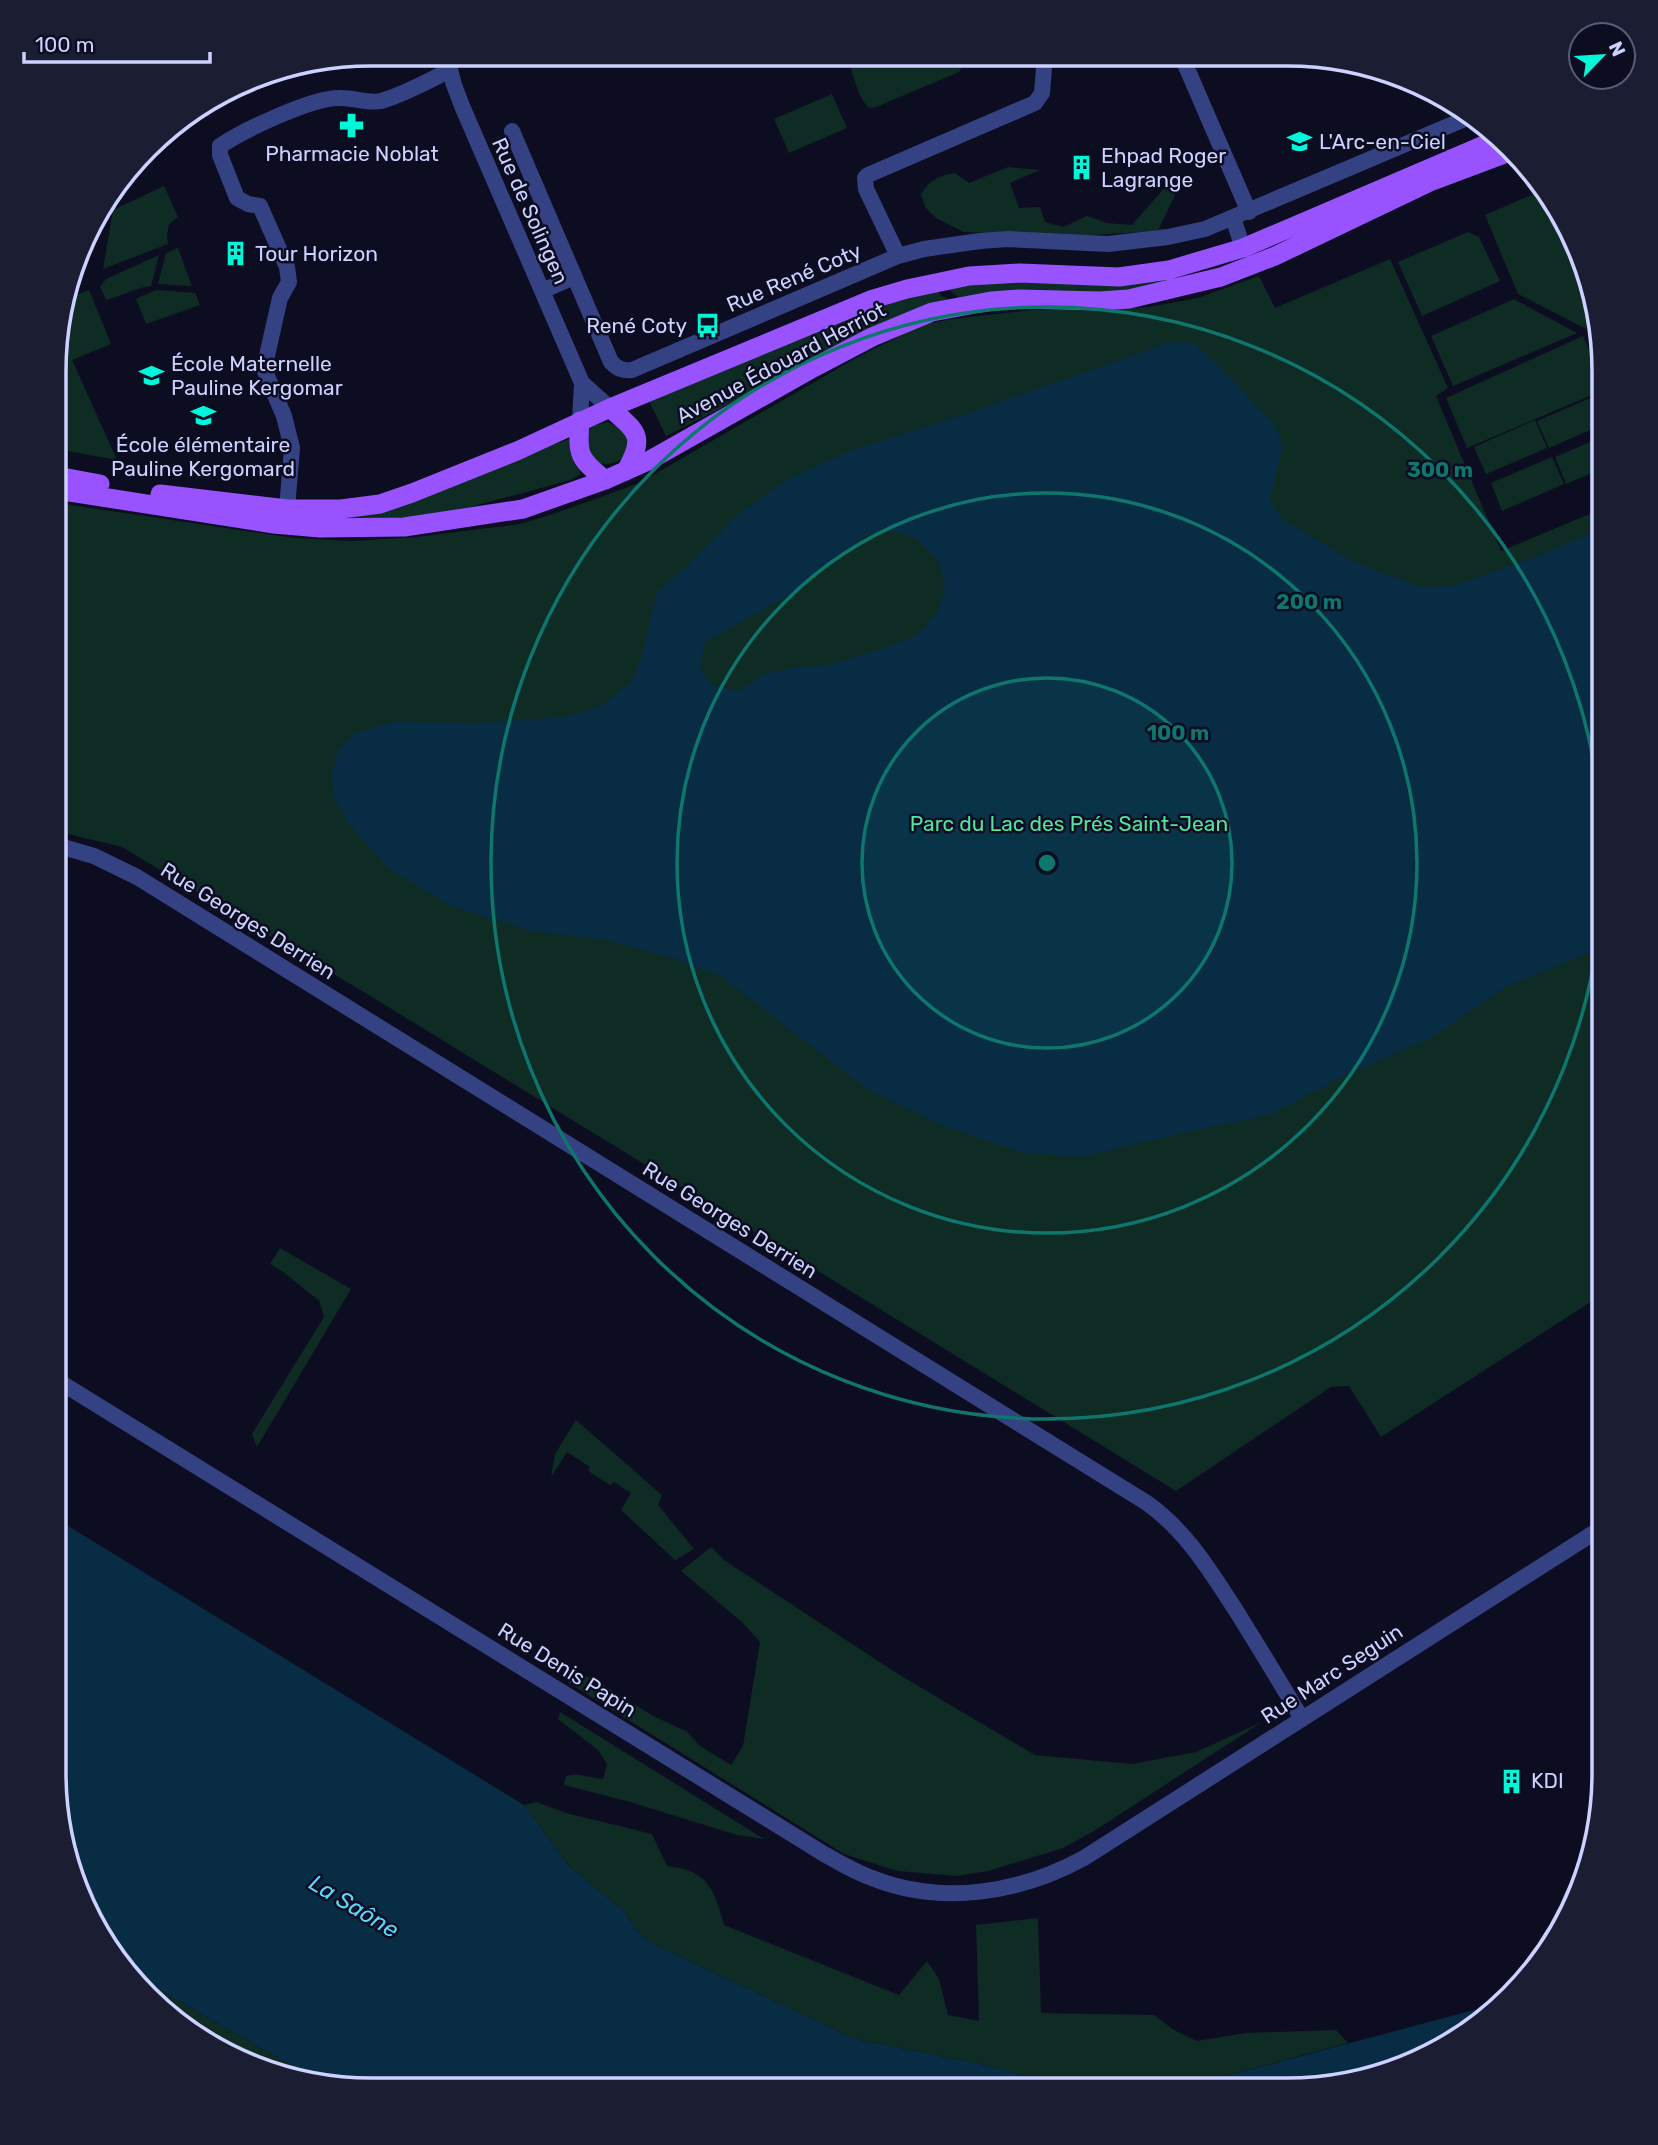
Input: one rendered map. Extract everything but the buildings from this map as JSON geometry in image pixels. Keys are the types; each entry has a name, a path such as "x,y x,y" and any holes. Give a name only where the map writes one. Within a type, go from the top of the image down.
{"main road":[{"name":"Avenue Édouard Herriot","path":"66,478 135,491 287,509 341,509 380,504 517,451 610,408 873,299 969,276 1020,272 1119,276 1169,270 1243,248 1489,143"},
{"name":"Avenue Édouard Herriot","path":"66,491 274,524 356,529 404,527 523,509 605,480 650,460 872,337 932,312 990,301 1019,299 1129,299 1221,277 1275,256 1432,181 1501,155"},
{"path":"610,408 638,438 634,456 626,471"},
{"path":"580,421 578,440 582,458 585,464 605,480"}],"street":[{"path":"287,509 292,449 284,416 264,369 280,298 289,282 287,267 260,206 237,198 220,155 220,146 233,137 315,101 339,98 379,102 419,85 443,66"},
{"name":"Rue de Solingen","path":"449,66 465,114 582,383 610,408"},
{"path":"898,256 866,190 865,178 868,174 1035,103 1042,93 1044,66"},
{"path":"1185,66 1241,215 1243,248"},
{"name":"Rue René Coty","path":"512,131 611,362 618,369 625,371 898,256 924,249 1008,239 1108,244 1185,234 1241,215 1460,121"},
{"path":"542,291 574,277"},
{"name":"Rue de Solingen","path":"580,421 582,383"},
{"name":"Rue Georges Derrien","path":"66,848 94,856 137,877 1147,1503 1180,1530 1202,1558 1302,1719"},
{"name":"Rue Denis Papin","path":"66,1386 855,1871 897,1886 946,1893 972,1893 1029,1882 1062,1870 1084,1858"},
{"name":"Rue Marc Seguin","path":"1084,1858 1592,1534"}],"green space":[{"path":"850,66 963,66 959,72 876,107 870,108 859,92"},
{"path":"832,94 847,128 789,153 774,119"},
{"path":"1008,167 1040,170 1010,183 1019,208 1040,207 1045,222 1063,227 1087,216 1107,223 1132,225 1166,186 1175,195 1158,231 1074,236 963,232 936,218 925,207 921,194 939,177 955,173 969,183"},
{"path":"164,186 178,217 169,224 168,244 103,269 113,210"},
{"path":"1534,194 1551,219 1568,255 1581,293 1588,327 1586,329 1518,294 1485,215"},
{"path":"1468,232 1479,237 1500,281 1422,316 1398,262"},
{"path":"178,248 192,286 158,284 166,253"},
{"path":"159,255 151,286 106,300 100,287 106,279"},
{"name":"Parc du Lac des Prés Saint-Jean","path":"1390,259 1448,388 1436,396 1501,551 1592,513 1592,1301 1381,1437 1349,1386 1331,1387 1176,1491 372,997 122,847 66,833 66,504 294,538 351,541 417,537 520,524 639,483 856,358 922,325 1031,310 1149,307 1198,298 1259,276 1275,308"},
{"path":"1184,274 1133,293 961,303 948,289 969,279"},
{"path":"936,287 941,296 949,299 666,436 649,401 874,306"},
{"path":"89,290 111,344 72,360 117,460 66,451 67,352 76,295"},
{"path":"156,290 195,293 200,305 146,324 136,299"},
{"path":"1514,299 1577,333 1453,386 1431,336"},
{"path":"1583,336 1591,354 1592,395 1467,448 1446,398"},
{"path":"1592,397 1592,429 1549,448 1537,421"},
{"path":"1535,420 1547,448 1486,474 1474,447"},
{"path":"608,422 622,429 630,444 623,459 602,464 593,459 584,439 591,426"},
{"path":"570,439 581,474 571,480 448,513 363,522 322,515"},
{"path":"1592,441 1592,473 1566,484 1555,457"},
{"path":"1552,457 1564,484 1502,511 1491,483"},
{"path":"280,1248 351,1289 257,1447 252,1434 324,1317 319,1300 270,1264"},
{"path":"576,1420 662,1495 658,1505 694,1549 675,1560 621,1510 631,1493 614,1482 610,1485 588,1471 590,1467 567,1452 551,1477 555,1454"},
{"path":"711,1547 724,1560 898,1674 1035,1755 1132,1764 1196,1752 1262,1722 1094,1831 1063,1848 988,1871 957,1876 897,1871 844,1854 569,1683 567,1674 575,1672 594,1679 653,1716 686,1731 700,1746 731,1765 743,1746 760,1642 743,1623 681,1571"},
{"path":"560,1712 764,1839 737,1835 564,1785 566,1776 570,1775 603,1779 607,1764 598,1750 558,1719"},
{"path":"536,1802 566,1813 652,1834 667,1866 692,1872 707,1884 717,1901 724,1925 899,1995 927,1961 939,1979 948,2015 979,2021 976,1925 1038,1918 1041,2013 1154,2015 1174,2030 1197,2041 1245,2033 1336,2030 1348,2043 1218,2078 1032,2078 985,2065 855,2039 649,1942 635,1929 625,1912 569,1866 524,1805"},
{"path":"153,1986 299,2070 255,2055 219,2038 170,2003"}],"water":[{"path":"1171,342 1194,343 1272,422 1279,435 1282,449 1270,501 1283,520 1354,562 1421,587 1453,586 1538,556 1592,532 1592,952 1506,987 1433,1037 1346,1075 1269,1115 1082,1157 1020,1152 941,1125 867,1089 721,976 676,959 607,940 531,931 451,906 389,869 349,824 334,797 332,773 338,751 354,733 393,722 479,723 565,717 601,706 633,680 641,659 657,592 686,567 738,514 792,477 845,453","holes":["887,530 914,537 940,564 945,589 938,612 918,634 885,648 829,665 796,667 765,674 737,691 711,685 700,667 705,642 793,593 863,537"]},
{"name":"La Saône","path":"66,1525 524,1805 569,1866 625,1912 635,1929 649,1942 855,2039 985,2065 1032,2078 352,2078 299,2070 153,1986 118,1943 90,1890 72,1833 67,1793"},
{"path":"1481,2008 1439,2038 1403,2055 1365,2068 1306,2078 1218,2078"}],"place":[{"name":"Pharmacie Noblat","path":"352,125"},
{"name":"L'Arc-en-Ciel","path":"1299,142"},
{"name":"Ehpad Roger Lagrange","path":"1081,168"},
{"name":"Tour Horizon","path":"235,254"},
{"name":"René Coty","path":"707,326"},
{"name":"École Maternelle Pauline Kergomar","path":"151,376"},
{"name":"École élémentaire Pauline Kergomard","path":"203,416"},
{"name":"KDI","path":"1511,1781"}]}
